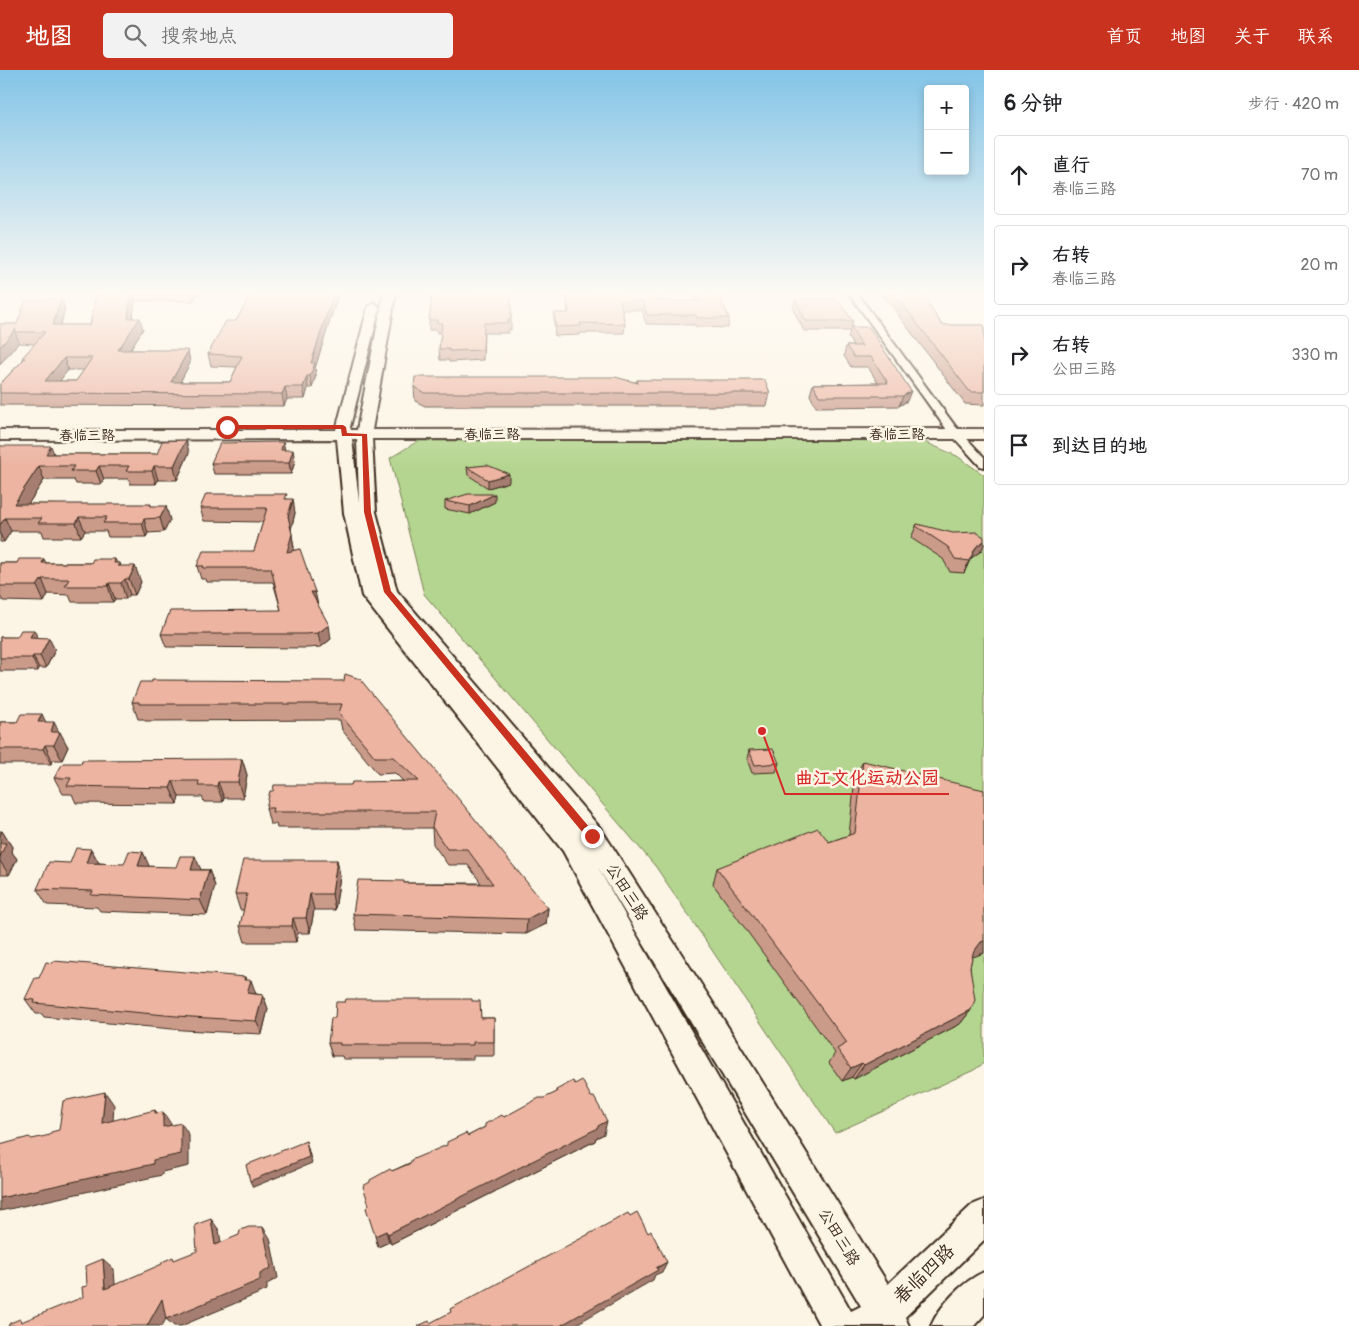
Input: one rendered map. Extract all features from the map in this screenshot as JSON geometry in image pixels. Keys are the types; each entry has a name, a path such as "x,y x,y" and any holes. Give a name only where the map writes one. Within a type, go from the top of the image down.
{"street":[{"name":"公田三路","path":"368,351 354,431 352,513 372,596 572,844 840,1326"},
{"name":"公田三路","path":"375,351 354,431 368,512 388,592 592,836 708,1022 879,1321"},
{"path":"895,351 954,431 984,464"},
{"name":"春临三路","path":"0,428 354,431 954,431 984,428"},
{"name":"春临三路","path":"0,436 354,431"},
{"name":"春临三路","path":"954,431 984,434"},
{"name":"春临四路","path":"879,1321 984,1217"},
{"path":"949,1326 984,1290"}],"green space":[{"path":"918,439 957,456 984,475 984,1063 974,1070 835,1133 656,867 424,594 390,458 418,441"}],"building":[{"path":"29,351 187,351 171,382 230,382 242,356 208,354 210,351 315,351 311,363 315,363 303,387 285,387 282,394 0,393 0,384 25,358 22,358","holes":["64,358 92,358 76,381 45,381"]},
{"path":"849,351 884,351 911,391 903,396 819,396 813,384 888,383 871,357 854,357"},
{"path":"938,351 984,351 984,392 970,392"},
{"path":"415,377 615,377 638,383 637,380 765,380 770,393 424,393 414,387"},
{"path":"186,440 174,466 154,466 152,471 126,471 129,466 99,466 96,471 71,471 74,466 39,466 14,504 151,504 150,506 166,506 160,518 144,519 142,523 103,523 107,517 79,517 76,523 38,523 42,518 5,518 0,525 0,446 51,446 46,454 157,454 162,441"},
{"path":"283,442 281,450 293,450 289,463 211,463 220,443"},
{"path":"487,465 509,474 488,480 467,467"},
{"path":"206,494 287,494 285,499 293,499 288,516 292,534 287,552 300,549 315,592 311,592 329,625 318,633 305,634 161,634 170,611 281,610 271,568 203,568 204,566 197,566 203,551 254,551 267,508 200,508"},
{"path":"468,494 495,494 470,506 445,501"},
{"path":"917,524 953,533 976,532 984,537 984,541 976,547 969,561 955,559 948,547 916,526"},
{"path":"19,559 44,559 42,563 91,563 93,559 115,559 114,563 120,563 118,566 135,566 129,579 125,579 121,583 109,583 108,586 65,586 69,579 42,579 37,586 0,586 0,563 17,563"},
{"path":"21,630 34,630 30,637 49,638 40,656 33,656 32,658 0,658 0,637 17,637"},
{"path":"345,674 360,679 548,908 527,919 353,914 358,880 404,881 404,883 493,884 467,849 447,849 432,827 435,812 272,812 273,808 266,808 270,791 273,791 274,785 351,785 352,782 419,781 393,757 375,757 339,713 342,704 139,704 139,702 132,702 140,682 152,682 152,680 344,681"},
{"path":"21,714 42,714 38,722 54,722 51,732 60,732 54,745 45,745 43,749 0,749 0,722 17,722"},
{"path":"773,749 779,763 755,765 749,750"},
{"path":"242,759 238,782 218,782 217,786 198,786 199,781 173,781 170,788 67,786 71,778 54,778 63,763 81,763 82,760"},
{"path":"863,761 984,790 984,941 981,942 973,953 970,967 975,1000 971,1010 864,1065 862,1063 851,1068 837,1049 847,1043 717,868 818,828 829,842 855,833"},
{"path":"0,843 6,843 0,857"},
{"path":"76,848 91,849 86,863 124,864 129,851 143,852 138,866 176,867 180,856 195,856 191,870 209,870 200,900 91,895 93,891 37,889 49,862 70,863"},
{"path":"243,860 337,860 332,894 310,894 306,918 293,918 292,926 240,926 247,894 235,894"},
{"path":"54,961 245,977 244,980 251,980 247,993 263,995 256,1021 34,1003 35,1000 25,999 35,978 39,978 46,962 53,963"},
{"path":"346,999 472,999 472,1001 480,1001 481,1018 494,1018 494,1042 473,1042 473,1045 340,1045 340,1043 328,1043 331,1018 335,1018 336,1002 345,1002"},
{"path":"582,1080 607,1121 598,1126 598,1128 388,1234 386,1231 375,1236 366,1208 369,1205 363,1186 370,1182 370,1180 390,1169 392,1171 411,1163 411,1160 447,1145 447,1142 466,1133 468,1136 502,1115 504,1117 539,1098 544,1098 557,1092 556,1090 573,1081 575,1084"},
{"path":"105,1092 102,1123 155,1110 155,1113 163,1112 163,1127 181,1123 181,1154 153,1160 153,1164 0,1198 0,1145 29,1137 32,1139 50,1135 51,1132 59,1130 63,1101"},
{"path":"306,1141 309,1157 250,1181 246,1165"},
{"path":"637,1212 648,1233 651,1231 667,1262 656,1268 658,1270 560,1326 418,1326 429,1321 430,1323 451,1312 450,1309 628,1213 630,1216"},
{"path":"211,1219 215,1245 239,1235 240,1230 249,1227 263,1227 271,1268 260,1274 260,1280 166,1319 162,1299 147,1326 8,1326 10,1323 20,1319 21,1322 83,1297 82,1287 87,1286 86,1266 103,1259 105,1289 162,1264 162,1262 173,1257 174,1260 197,1251 195,1225"}],"place":[{"name":"曲江文化运动公园","path":"762,731"}],"route":[{"path":"227,427 343,427 344,435 364,434 368,512 388,592 592,836"}]}
